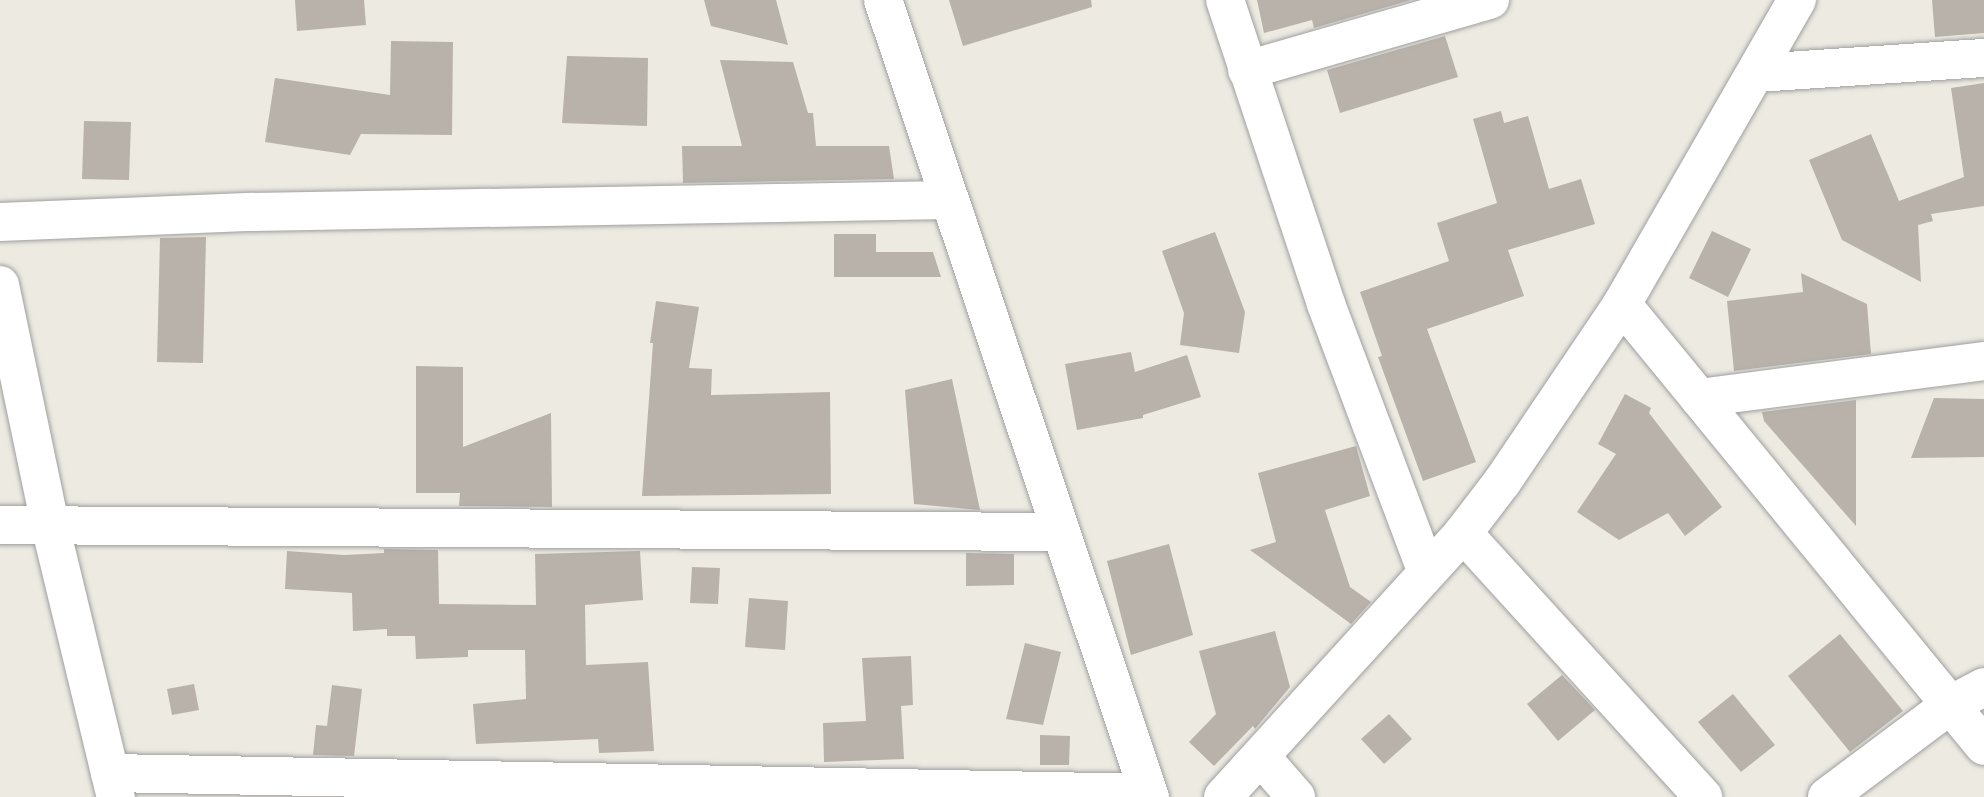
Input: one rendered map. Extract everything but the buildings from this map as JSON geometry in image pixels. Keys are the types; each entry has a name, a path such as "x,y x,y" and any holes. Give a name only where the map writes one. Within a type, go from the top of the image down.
{"street":[{"path":"0,285 50,525 113,785 1149,795 883,0"},
{"path":"1225,0 1326,303 1427,572"},
{"path":"1247,69 1490,0"},
{"path":"1223,797 1262,758 1462,533 1502,482 1622,304 1797,0"},
{"path":"1757,73 1984,58"},
{"path":"0,222 267,211 949,200"},
{"path":"1622,304 1984,746"},
{"path":"1699,398 1984,361"},
{"path":"0,525 1060,532"},
{"path":"1462,533 1703,797"},
{"path":"1827,797 1950,705 1984,687"},
{"path":"1262,758 1296,797"}]}
